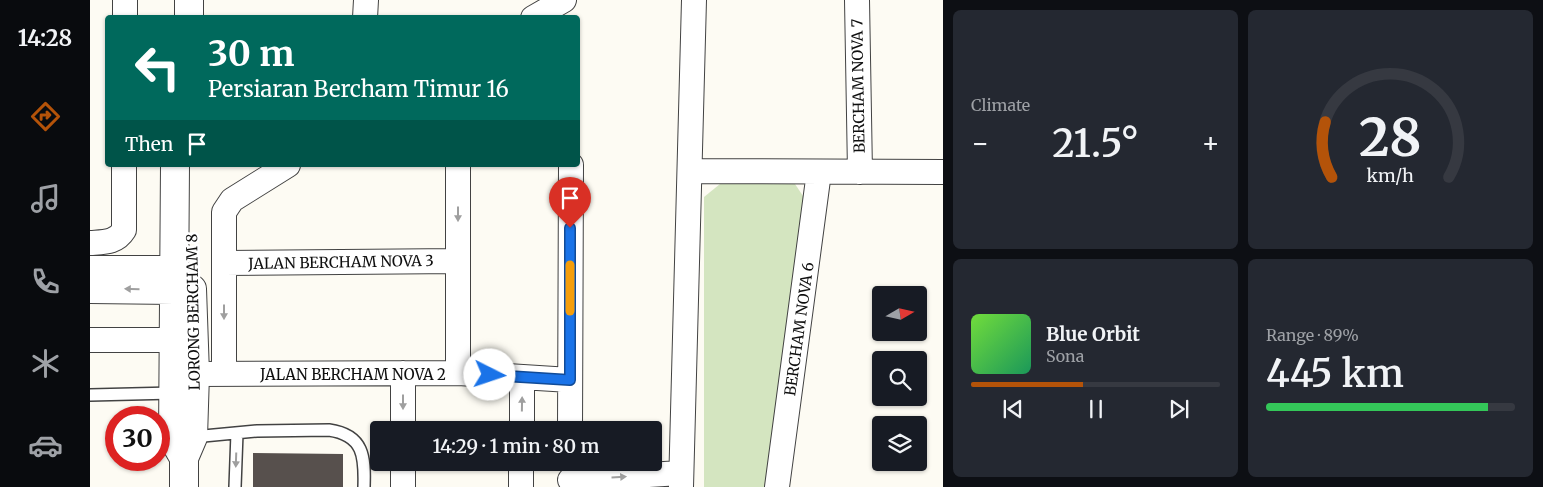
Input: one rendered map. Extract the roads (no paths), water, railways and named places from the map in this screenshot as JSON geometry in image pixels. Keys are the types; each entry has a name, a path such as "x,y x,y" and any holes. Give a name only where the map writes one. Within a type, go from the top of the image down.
{"street":[{"path":"125,0 125,15"},
{"path":"177,0 177,15"},
{"path":"188,0 189,15"},
{"path":"365,15 366,0"},
{"path":"538,15 564,0"},
{"path":"570,0 570,15"},
{"path":"570,477 681,480 694,0"},
{"name":"BERCHAM NOVA 7","path":"857,0 860,172"},
{"path":"90,243 116,240 124,230 124,167"},
{"name":"LORONG BERCHAM 8","path":"175,167 177,280"},
{"name":"LORONG BERCHAM 8","path":"183,445 195,374 192,317 191,167"},
{"path":"224,374 224,212 232,200 285,167"},
{"path":"458,167 458,373"},
{"path":"570,167 570,421"},
{"path":"690,171 943,172"},
{"name":"BERCHAM NOVA 6","path":"777,487 819,172"},
{"path":"184,487 183,445 173,393 173,340 177,280 192,236"},
{"name":"JALAN BERCHAM NOVA 3","path":"224,263 458,261"},
{"path":"90,270 177,280"},
{"path":"90,289 177,280"},
{"path":"177,280 192,317"},
{"path":"90,340 173,340"},
{"path":"403,373 403,421"},
{"name":"JALAN BERCHAM NOVA 2","path":"195,374 458,373 570,380"},
{"path":"522,378 522,421"},
{"path":"403,471 403,487"},
{"path":"521,471 521,487"}],"lane":[{"path":"90,395 173,393"},
{"path":"183,445 237,433 257,431 329,430 340,432 358,444 363,455 365,466 364,487"},
{"path":"235,487 237,433"}]}
